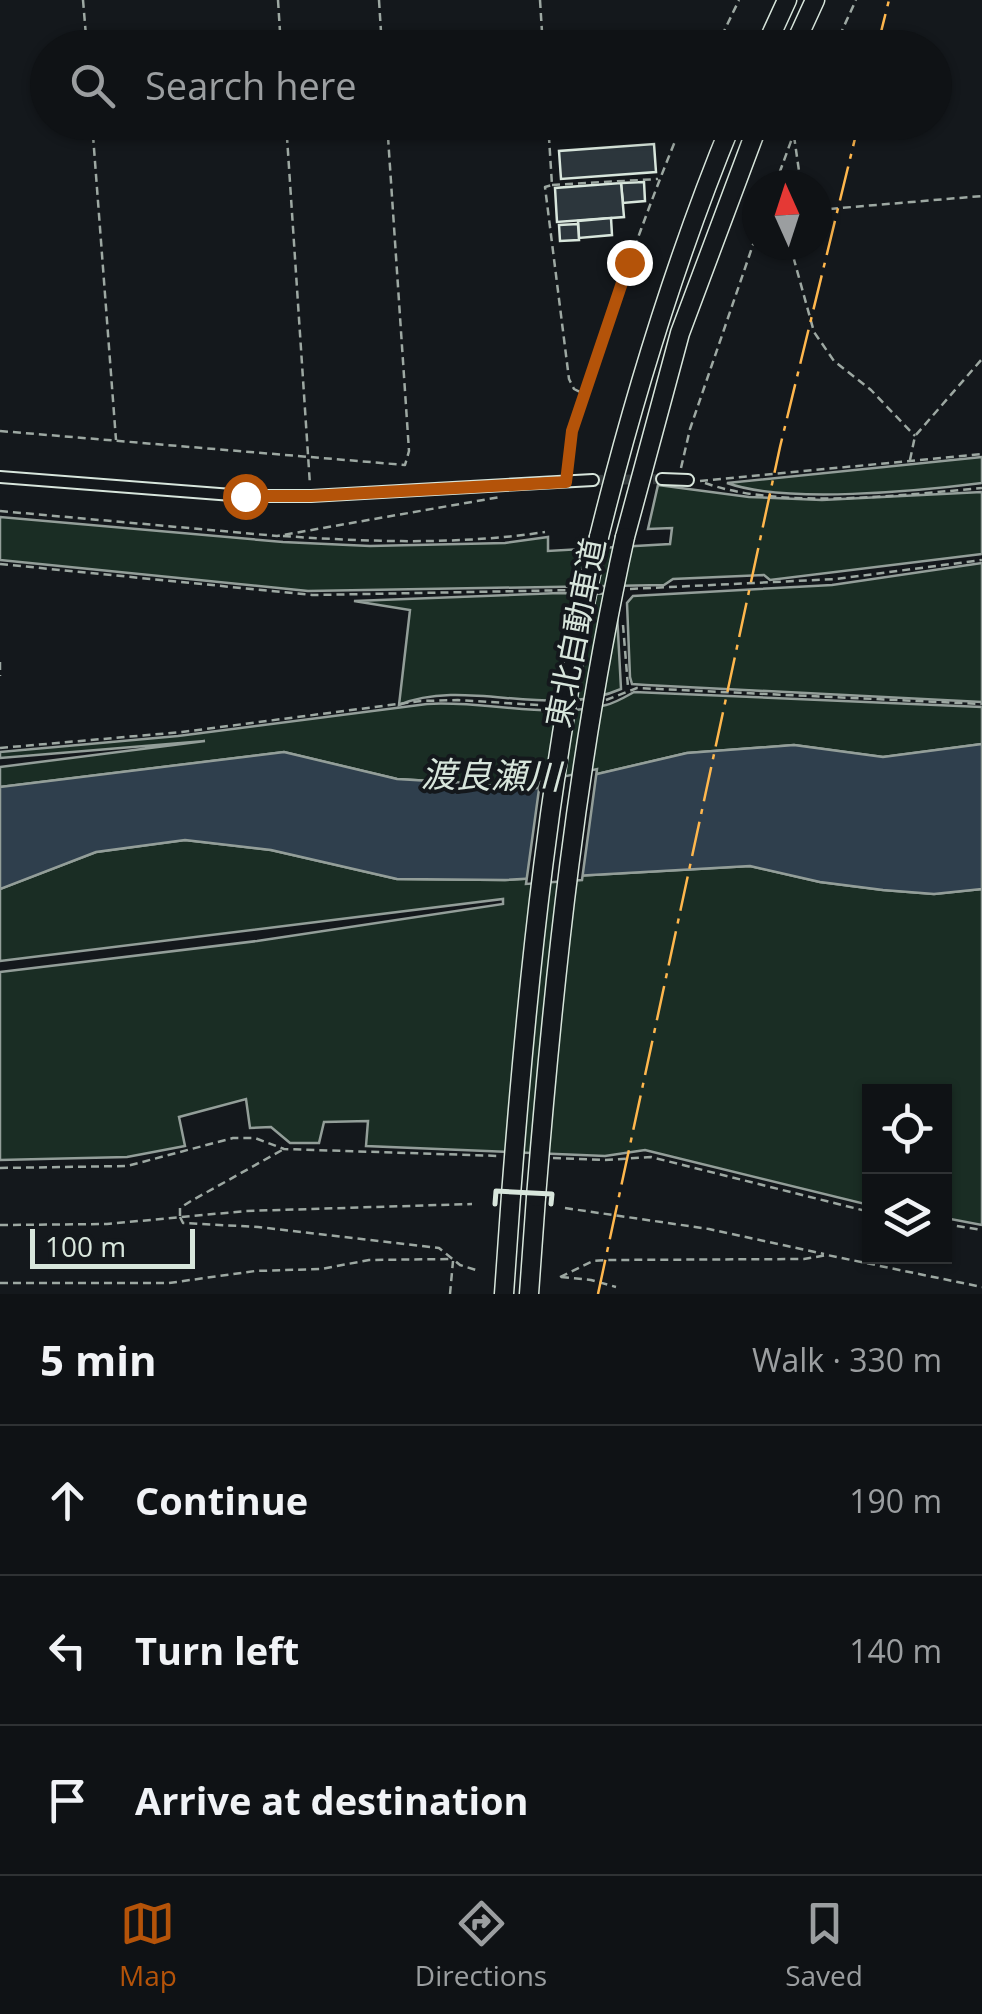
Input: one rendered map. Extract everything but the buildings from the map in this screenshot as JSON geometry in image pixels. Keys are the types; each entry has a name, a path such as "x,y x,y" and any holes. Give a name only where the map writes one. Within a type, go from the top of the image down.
{"highway":[{"path":"773,30 787,0"},
{"path":"801,30 815,0"},
{"name":"東北自動車道","path":"504,1294 524,1022 562,724 598,537 656,327 725,140"},
{"name":"東北自動車道","path":"529,1294 550,1022 587,726 625,537 680,333 752,140"}],"street":[{"path":"0,476 245,496 311,496 593,480"},
{"path":"662,479 683,480"}],"path":[{"path":"83,0 86,30"},
{"path":"278,0 280,30"},
{"path":"378,0 380,30"},
{"path":"540,0 542,30"},
{"path":"725,30 740,0"},
{"path":"842,30 856,0"},
{"path":"93,140 116,442"},
{"path":"287,140 311,496"},
{"path":"0,431 405,465 409,459 388,140"},
{"path":"549,140 552,185"},
{"path":"566,482 572,431 675,140"},
{"path":"781,170 792,140"},
{"path":"795,140 798,170"},
{"path":"584,394 574,389 569,380 544,186 659,179"},
{"path":"832,209 982,196"},
{"path":"748,260 690,428 683,480 752,493 820,497 982,488"},
{"path":"794,260 814,332 834,361 871,390 914,436"},
{"path":"910,462 914,436 982,359"},
{"path":"702,482 982,454"},
{"path":"277,536 509,495"},
{"path":"0,511 277,536 435,539 546,532"},
{"path":"620,589 836,580 982,560"},
{"path":"0,564 312,595 581,590"},
{"path":"623,626 628,689"},
{"path":"0,662 0,676"},
{"path":"602,702 628,689 982,704"},
{"path":"0,748 182,732 421,701 568,705"},
{"path":"0,1168 127,1166 234,1138 255,1138 284,1149 506,1156"},
{"path":"284,1149 180,1208 184,1223 258,1227 439,1248 476,1270"},
{"path":"543,1158 651,1157 862,1210"},
{"path":"0,1225 107,1224 357,1205 472,1204"},
{"path":"565,1208 709,1229 982,1287"},
{"path":"952,1225 982,1230"},
{"path":"616,1288 591,1280 560,1277 593,1261 804,1259 827,1255"},
{"path":"0,1283 169,1283 255,1271 321,1269 369,1260 453,1259"},
{"path":"450,1294 453,1259"}],"green space":[{"path":"982,457 982,483 955,486 817,494 782,493 727,483"},
{"path":"658,485 749,497 822,500 982,492 982,554 770,580 764,575 673,579 664,585 308,591 0,560 0,517 370,546 505,543 548,537 548,551 670,544 672,528 648,529"},
{"path":"982,563 982,702 632,684 627,603 633,596 832,585"},
{"path":"616,594 621,689 566,701 452,695 399,705 410,610 354,601"},
{"path":"634,692 982,707 982,744 883,757 794,745 687,753 533,789 511,790 482,784 397,779 284,752 0,787 0,767 205,741 0,758 0,752 178,736 427,704 584,709 609,704"},
{"path":"185,840 271,850 397,879 505,880 750,866 820,882 883,890 934,894 982,889 982,1225 952,1219 952,1084 862,1084 862,1203 645,1150 605,1156 366,1146 368,1121 324,1122 319,1143 290,1143 271,1127 250,1128 246,1099 179,1117 185,1146 127,1157 0,1160 0,972 257,941 503,904 503,899 0,961 0,889 96,852"}],"water":[{"path":"982,744 982,889 934,894 883,890 820,882 750,866 505,880 397,879 271,850 185,840 96,852 0,889 0,787 284,752 397,779 482,784 511,790 533,789 687,753 794,745 883,757"}],"pier":[{"path":"597,769 582,880 526,884 540,782"}],"tunnel":[{"path":"593,480 662,479"}],"wall":[{"path":"495,1204 496,1191 552,1194 551,1204"}],"power":[{"path":"882,30 889,0"},
{"path":"598,1294 780,447 855,140"}],"route":[{"path":"245,496 566,482 572,431 629,262"}],"water label":[{"name":"渡良瀬川","path":"491,776"}]}
